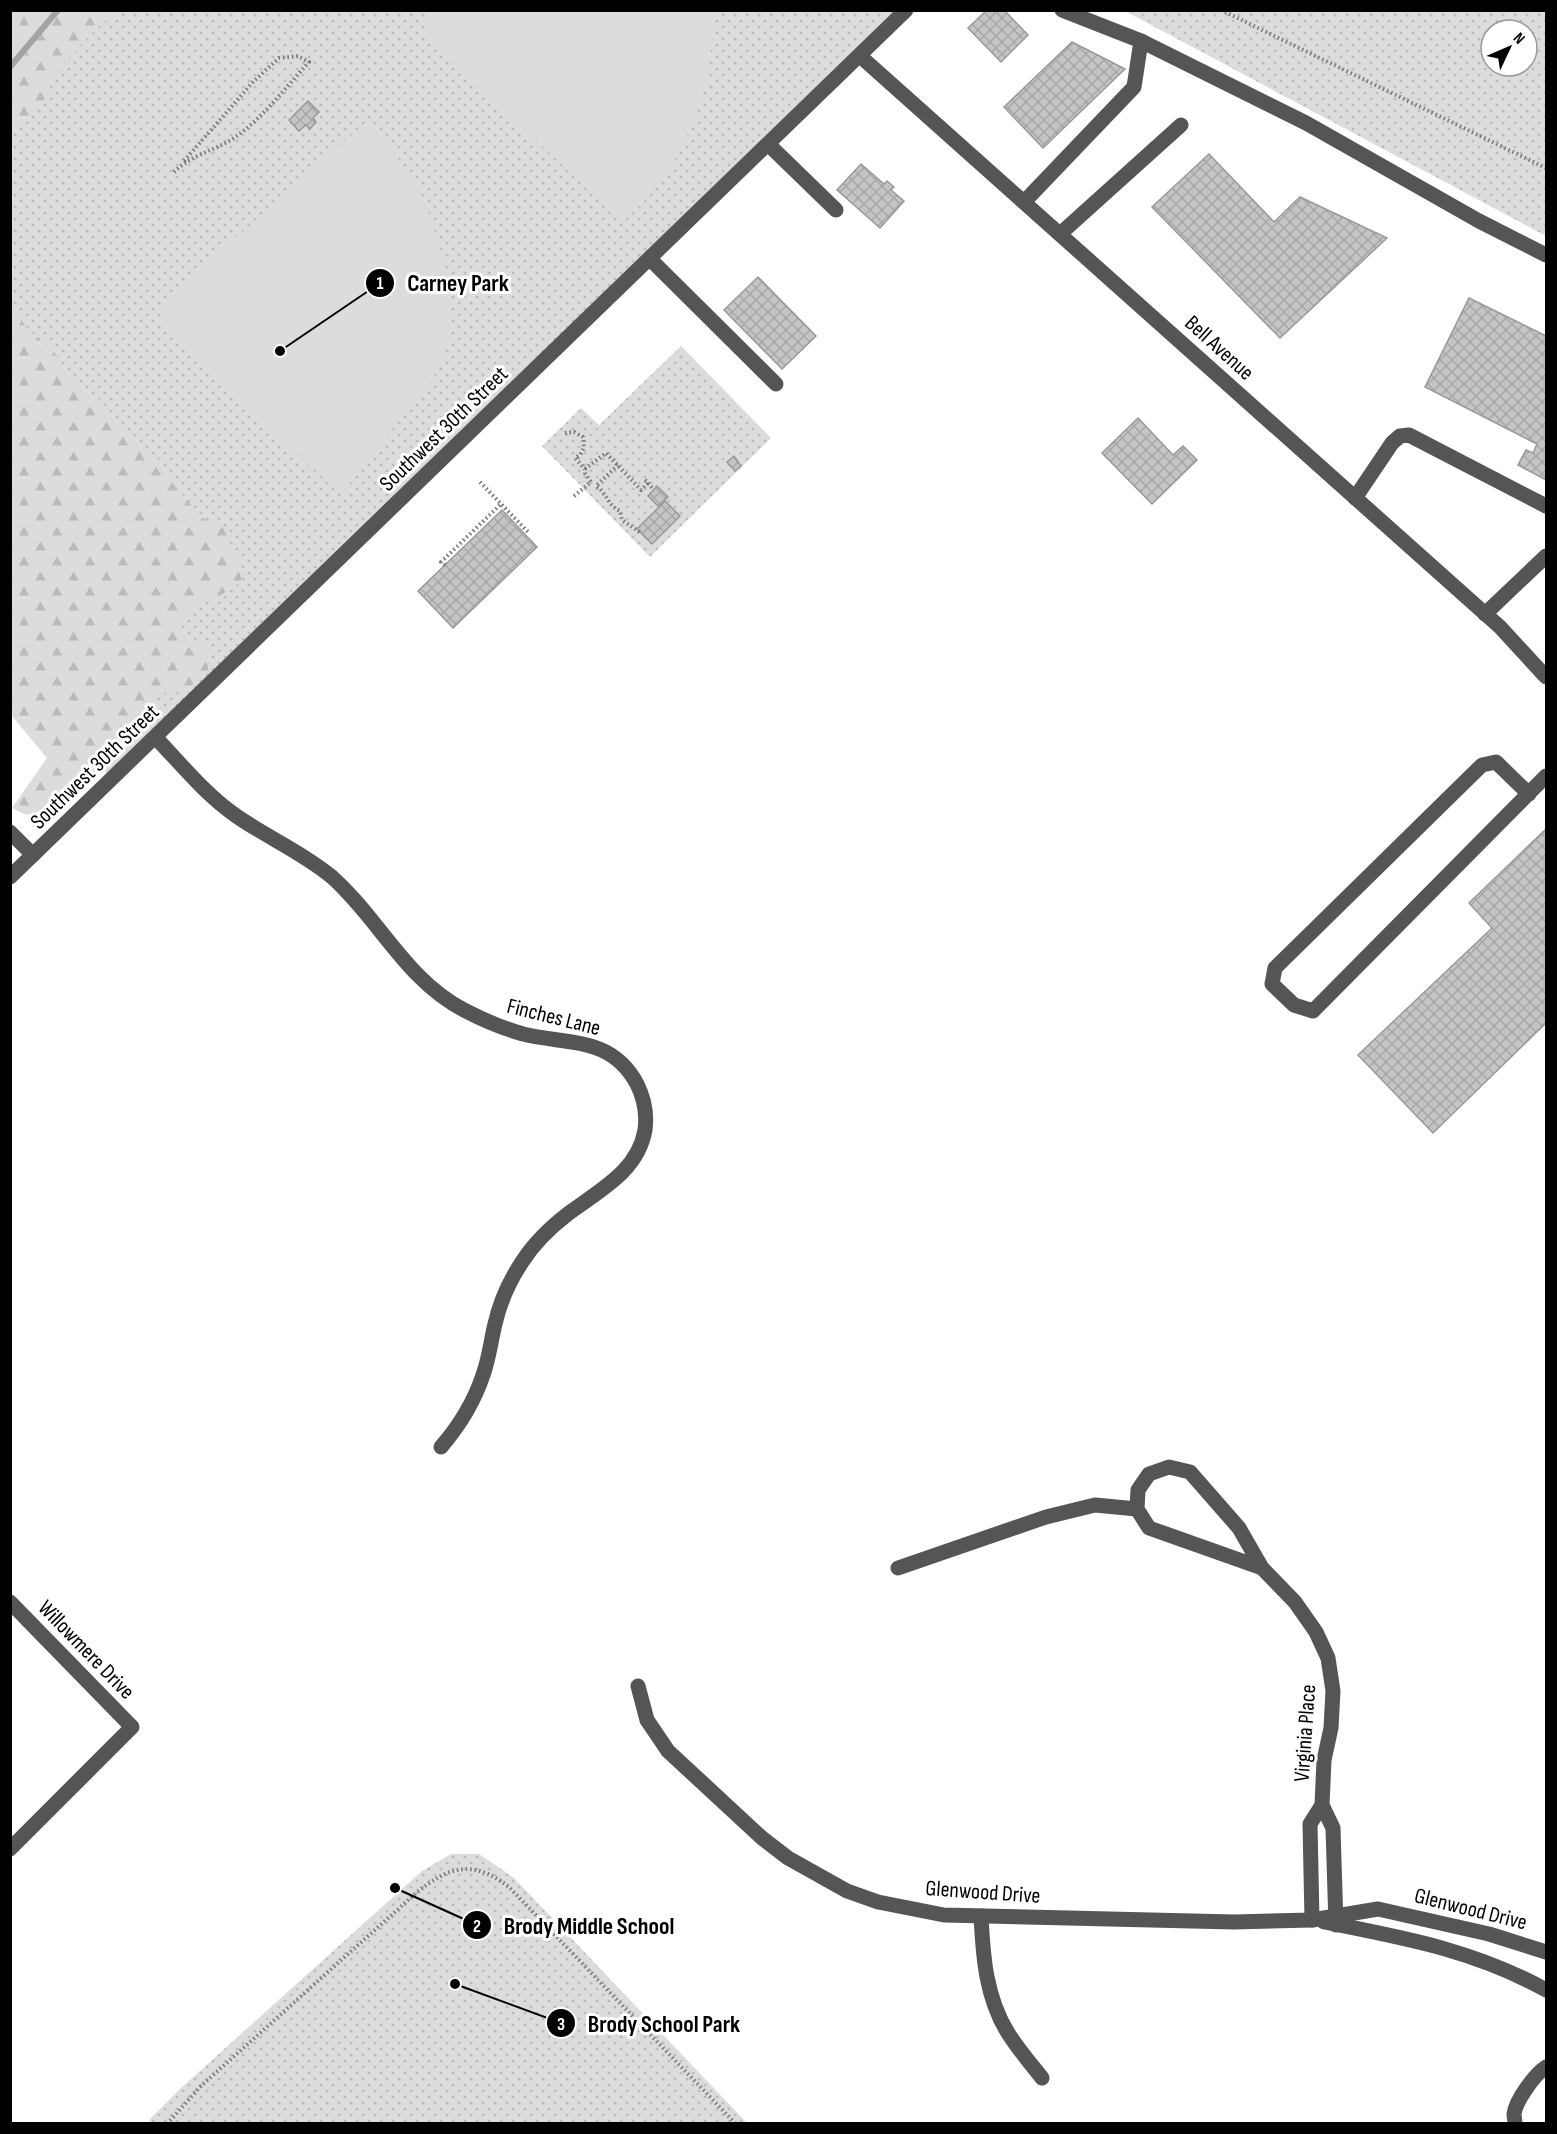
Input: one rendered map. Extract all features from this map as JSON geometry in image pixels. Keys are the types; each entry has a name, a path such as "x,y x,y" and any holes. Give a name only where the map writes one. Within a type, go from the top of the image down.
{"street":[{"name":"Southwest 30th Street","path":"10,877 906,10"},
{"path":"1062,10 1142,41 1306,123 1479,221 1546,255"},
{"path":"1024,202 1134,87 1142,41"},
{"name":"Bell Avenue","path":"860,56 1485,614 1546,677"},
{"path":"1060,234 1181,125"},
{"path":"768,144 836,210"},
{"path":"650,259 776,384"},
{"path":"1355,498 1392,443 1400,436 1409,435 1546,506"},
{"path":"1485,614 1546,556"},
{"name":"Finches Lane","path":"156,738 210,794 234,815 299,852 331,877 359,903 407,964 429,986 459,1007 490,1023 523,1034 598,1047 616,1058 631,1074 640,1091 645,1107 645,1129 640,1148 629,1167 567,1214 543,1236 523,1260 506,1290 484,1372 473,1402 456,1430 441,1447"},
{"path":"1528,794 1496,762 1482,765 1275,968 1272,984 1294,1005 1313,1011 1546,776"},
{"path":"10,832 33,855"},
{"name":"Virginia Place","path":"1262,1568 1149,1528 1137,1509 1138,1490 1149,1474 1169,1467 1190,1472 1239,1528 1262,1568 1295,1602 1316,1632 1328,1658 1333,1691 1331,1728 1324,1760 1322,1805 1310,1824 1312,1920"},
{"path":"898,1568 1046,1517 1095,1505 1137,1509"},
{"name":"Willowmere Drive","path":"10,1602 132,1727 10,1849"},
{"name":"Glenwood Drive","path":"638,1686 647,1720 668,1751 762,1838 788,1858 847,1891 878,1902 944,1915 1234,1922 1335,1921 1421,1941 1474,1958 1526,1979 1546,1990"},
{"path":"1322,1805 1333,1828 1335,1921"},
{"name":"Glenwood Drive","path":"1335,1921 1378,1909 1489,1934 1546,1953"},
{"path":"981,1916 983,1961 992,1998 1008,2032 1042,2078"},
{"path":"1515,2124 1514,2114 1521,2097 1539,2072 1546,2067"}],"path":[{"path":"1221,10 1546,168"},
{"path":"174,172 253,82 279,58 298,56 309,62 258,118 232,139 184,161"},
{"path":"565,433 574,432 583,437 583,452 575,458 585,469 591,482 605,492 611,505 620,511 622,520 641,533"},
{"path":"585,469 606,453 641,490 648,483"},
{"path":"596,486 618,465"},
{"path":"643,478 653,489"},
{"path":"480,482 512,518 529,533"},
{"path":"573,497 591,482"},
{"path":"445,566 441,562 501,504"},
{"path":"167,2124 201,2086 416,1893 432,1880 448,1872 464,1868 486,1872 508,1887 736,2124"}],"green space":[{"path":"11,10 120,11 102,23 54,73 49,91 38,110 19,125 11,138"},
{"path":"432,10 712,11 710,61 697,111 687,135 662,180 622,222 425,35 427,15"},
{"path":"11,11 894,11 343,557 111,778 11,674"},
{"path":"1125,11 1546,11 1546,236"},
{"path":"366,122 391,148 418,188 431,219 442,254 448,290 450,326 443,364 341,495 160,326 161,304"},
{"path":"11,307 28,329 54,352 81,392 99,399 134,440 161,461 170,480 202,518 222,526 240,562 241,582 216,598 196,604 178,621 187,636 208,646 208,670 185,692 158,693 132,728 129,744 80,793 65,789 44,811 26,815 12,808 47,758 11,715"},
{"path":"681,346 771,438 650,557 542,446 581,408 599,425"},
{"path":"451,1854 479,1854 514,1878 747,2123 149,2123 150,2119 180,2089 422,1871"}],"building":[{"path":"987,10 1004,10 1028,35 1001,62 968,28"},
{"path":"1072,42 1125,69 1043,148 1004,107"},
{"path":"308,101 319,112 313,118 316,122 310,129 306,125 299,131 289,120"},
{"path":"1209,154 1274,222 1300,197 1387,238 1280,338 1152,207"},
{"path":"861,164 884,184 887,181 894,187 891,190 904,201 880,228 837,190"},
{"path":"758,277 816,336 782,369 724,310"},
{"path":"1469,298 1546,336 1546,480 1518,465 1526,450 1533,453 1537,444 1425,387"},
{"path":"1138,418 1173,455 1183,446 1197,460 1152,504 1102,453"},
{"path":"734,456 741,466 735,471 727,462"},
{"path":"657,486 668,497 658,506 648,496"},
{"path":"665,501 680,516 652,544 637,529"},
{"path":"502,510 537,547 453,628 418,591"},
{"path":"1546,829 1546,1023 1433,1133 1358,1055 1492,928 1469,903"}],"waterway":[{"path":"10,67 58,10"}],"place":[{"name":"Carney Park","path":"280,351"},
{"name":"Brody Middle School","path":"395,1888"},
{"name":"Brody School Park","path":"455,1984"}]}
